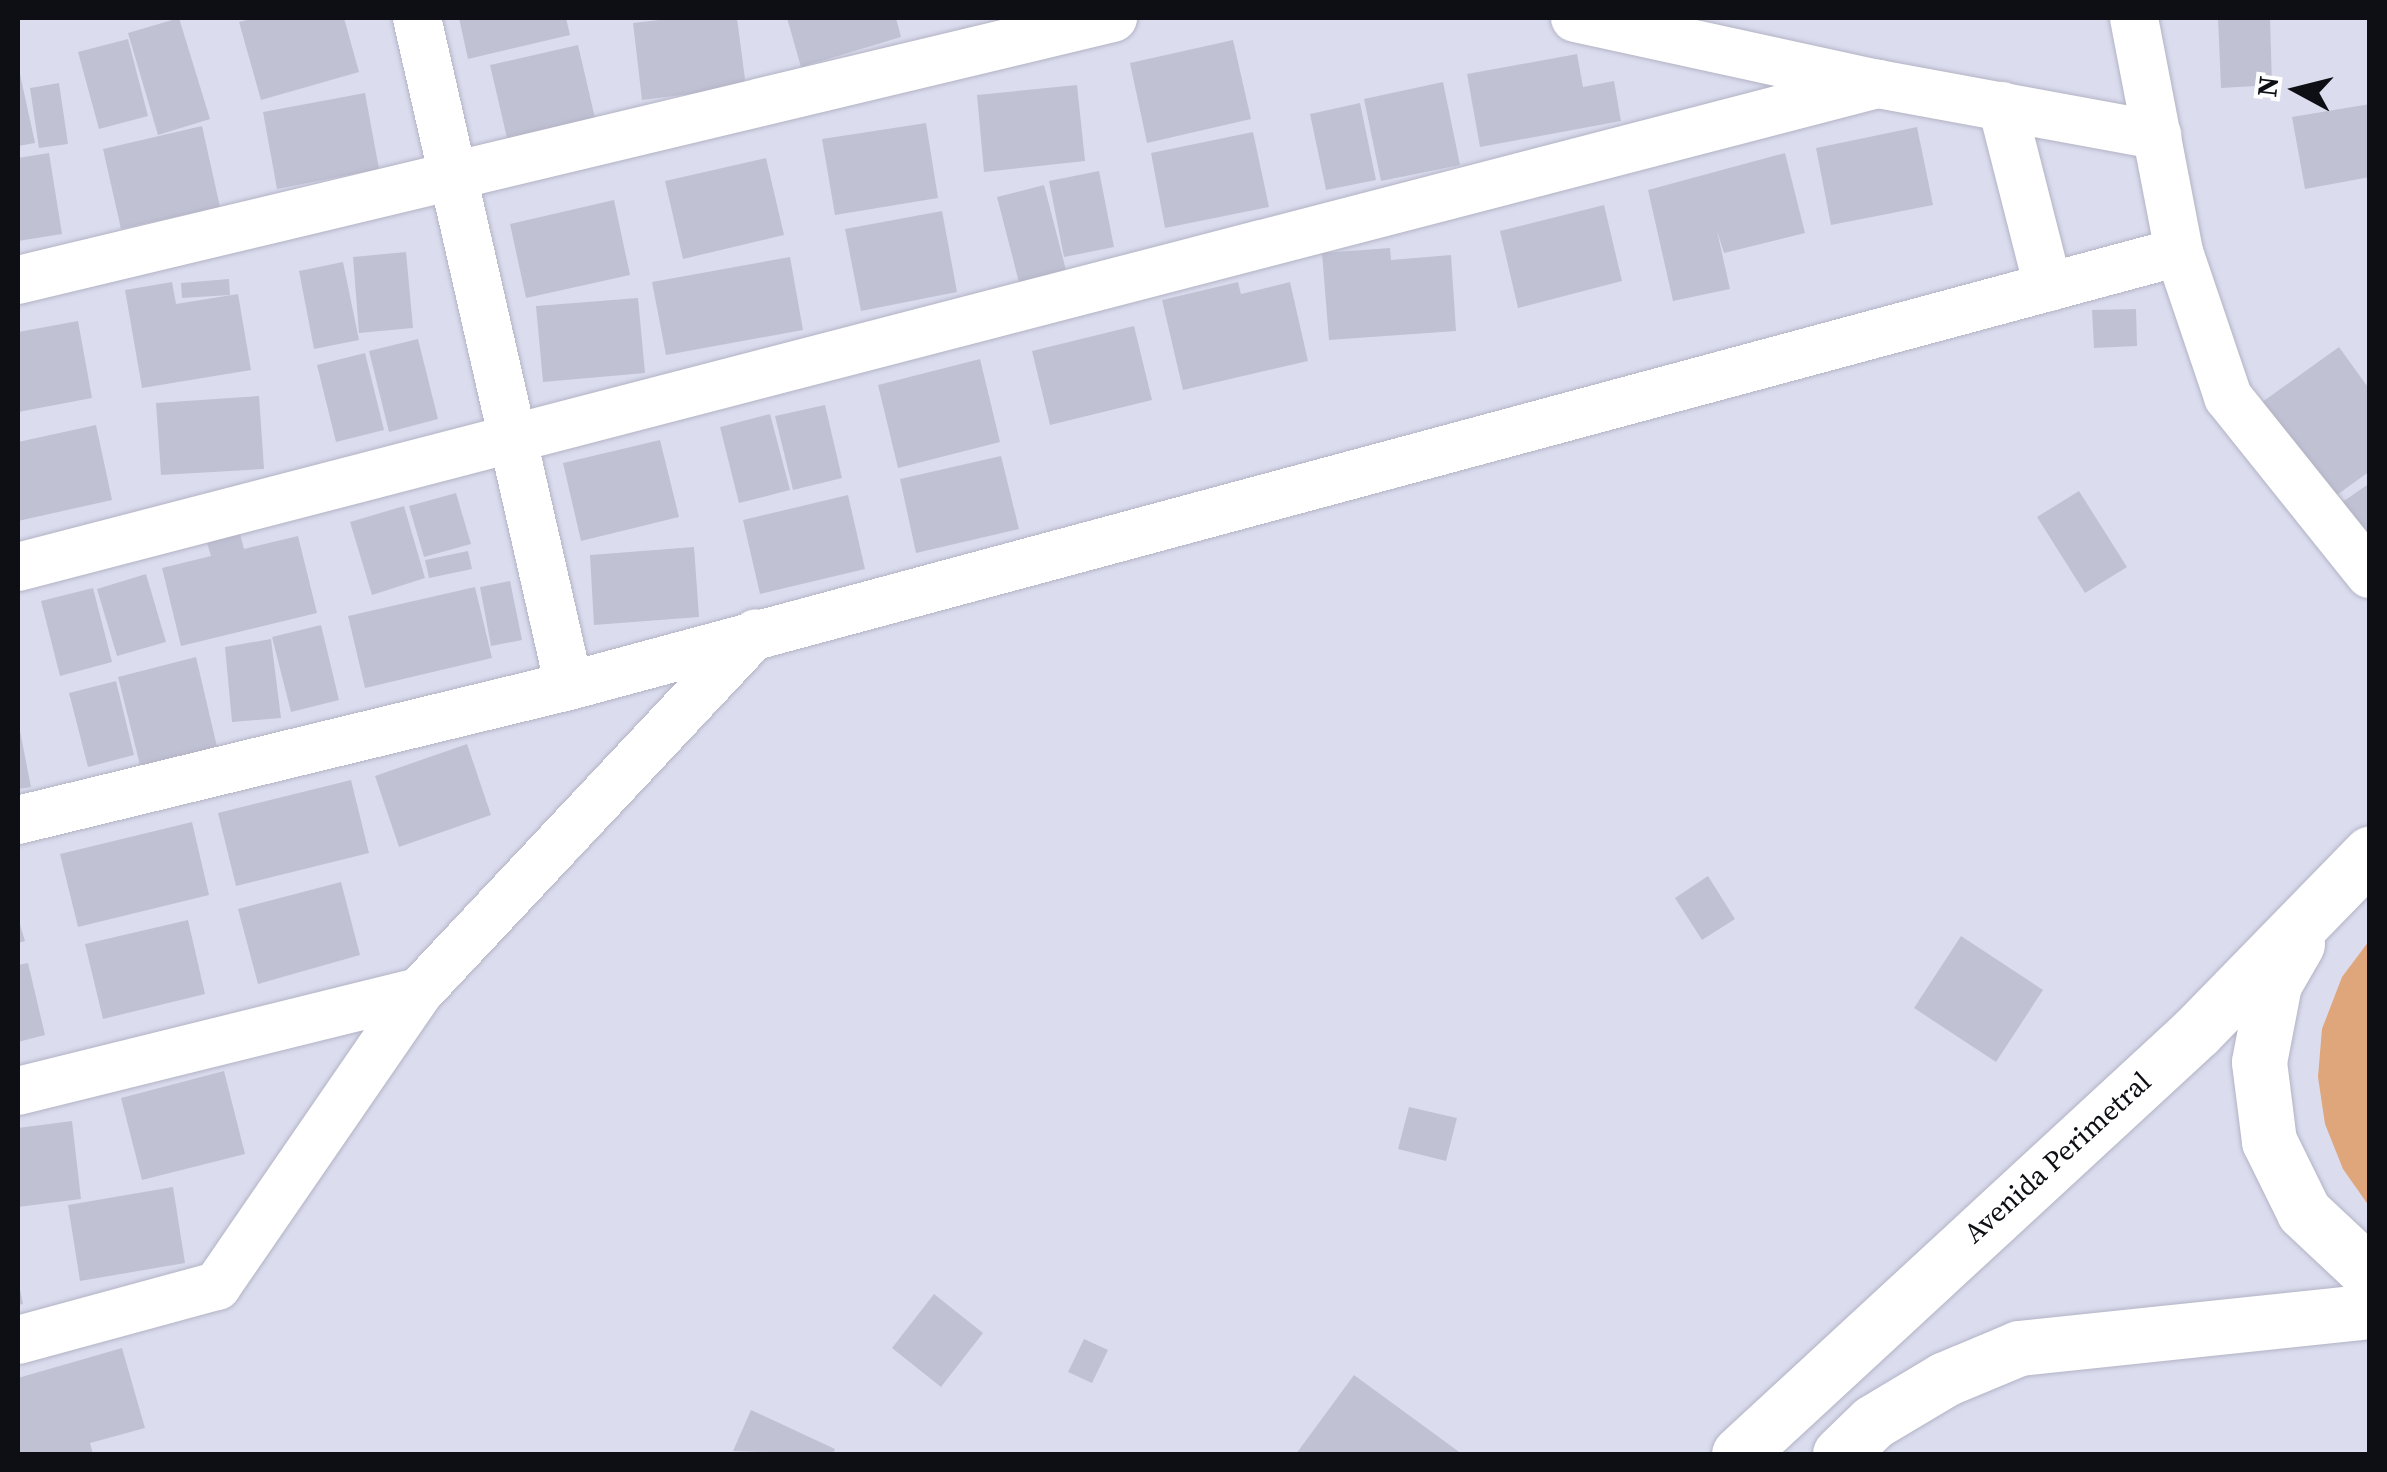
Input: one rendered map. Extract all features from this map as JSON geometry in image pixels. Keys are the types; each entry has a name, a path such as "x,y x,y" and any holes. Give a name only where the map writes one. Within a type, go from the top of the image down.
{"main road":[{"name":"Avenida Perimetral","path":"1739,1454 2313,915 2370,854"},
{"path":"2370,866 2313,915 2274,984 2258,1062 2269,1141 2304,1212 2370,1274"},
{"path":"1840,1454 1873,1422 1945,1379 2019,1348 2370,1311"}],"street":[{"path":"417,18 509,439 569,686"},
{"path":"18,280 1113,18"},
{"path":"1575,18 1878,84 2157,134"},
{"path":"2134,18 2179,252 2228,397 2370,574"},
{"path":"18,567 1878,84"},
{"path":"2002,106 2048,286"},
{"path":"18,820 569,686 2179,252"},
{"path":"18,1340 217,1286 419,992 756,633"},
{"path":"18,1091 419,992"}],"shaded area":[{"path":"2369,941 2369,1206 2343,1169 2325,1124 2318,1077 2322,1029 2342,977"}],"building":[{"path":"179,18 210,119 158,135 128,33"},
{"path":"254,18 344,18 359,72 261,100 239,22"},
{"path":"459,18 566,18 570,35 468,59"},
{"path":"737,18 746,87 642,100 633,23"},
{"path":"787,18 896,18 901,37 801,67"},
{"path":"2218,18 2270,18 2272,85 2221,88"},
{"path":"128,39 148,116 99,129 78,52"},
{"path":"1233,40 1251,119 1147,143 1130,63"},
{"path":"578,45 595,118 507,138 490,65"},
{"path":"1577,54 1583,87 1614,81 1621,121 1480,147 1467,74"},
{"path":"18,65 35,143 18,146"},
{"path":"1443,82 1460,165 1381,181 1364,99"},
{"path":"59,83 68,144 39,148 30,88"},
{"path":"1077,85 1085,161 984,172 977,95"},
{"path":"365,93 379,169 277,189 263,112"},
{"path":"1360,103 1376,180 1326,190 1310,114"},
{"path":"2370,104 2370,177 2305,189 2292,117"},
{"path":"926,123 938,198 835,215 822,139"},
{"path":"202,126 220,207 121,229 103,149"},
{"path":"1917,127 1933,205 1831,225 1816,148"},
{"path":"1253,132 1269,207 1165,228 1151,153"},
{"path":"49,153 62,234 18,241 18,158"},
{"path":"1785,153 1805,233 1724,253 1717,231 1730,289 1673,301 1648,190"},
{"path":"766,158 784,235 683,259 665,181"},
{"path":"1099,171 1114,247 1064,257 1049,181"},
{"path":"1044,185 1068,278 1021,290 997,197"},
{"path":"614,200 630,275 526,298 510,224"},
{"path":"1604,205 1622,281 1518,308 1500,231"},
{"path":"942,211 957,292 861,311 845,229"},
{"path":"1390,248 1391,260 1451,255 1456,331 1329,340 1322,253"},
{"path":"406,252 413,328 359,333 353,257"},
{"path":"790,257 803,330 666,355 652,282"},
{"path":"343,262 359,340 314,349 299,271"},
{"path":"229,279 230,295 182,298 181,283"},
{"path":"172,282 176,304 238,294 251,370 142,388 125,290"},
{"path":"1238,282 1241,294 1290,282 1308,361 1183,390 1162,300"},
{"path":"638,298 645,373 543,382 536,306"},
{"path":"2136,309 2137,346 2094,348 2092,310"},
{"path":"78,321 92,398 18,412 18,332"},
{"path":"1134,326 1152,400 1050,425 1032,351"},
{"path":"418,339 438,419 389,432 369,351"},
{"path":"2339,347 2370,390 2370,471 2323,505 2254,408"},
{"path":"365,353 384,430 336,442 317,365"},
{"path":"980,359 1000,442 898,468 878,385"},
{"path":"259,396 264,469 161,475 156,403"},
{"path":"825,405 842,478 793,490 775,416"},
{"path":"770,414 790,490 739,503 720,427"},
{"path":"96,425 112,500 18,521 18,442"},
{"path":"660,440 679,517 581,541 563,463"},
{"path":"1001,456 1019,529 916,553 900,479"},
{"path":"2370,483 2370,543 2341,503"},
{"path":"2079,491 2127,567 2085,593 2037,517"},
{"path":"456,493 471,544 424,557 409,506"},
{"path":"848,495 865,569 760,594 743,520"},
{"path":"404,506 425,578 372,595 350,522"},
{"path":"240,534 244,549 298,536 317,613 181,646 162,568 211,556 207,543"},
{"path":"694,547 699,617 594,625 590,555"},
{"path":"468,551 472,569 429,578 425,560"},
{"path":"146,574 166,642 117,656 97,589"},
{"path":"510,581 522,640 491,646 480,587"},
{"path":"475,587 492,658 365,688 348,616"},
{"path":"93,588 112,662 60,676 41,601"},
{"path":"321,625 339,700 291,712 272,637"},
{"path":"271,639 281,718 232,722 225,647"},
{"path":"196,657 218,751 141,769 118,677"},
{"path":"116,681 134,755 88,767 69,693"},
{"path":"18,721 31,787 18,789"},
{"path":"467,744 491,815 399,847 375,776"},
{"path":"351,780 369,853 236,886 218,813"},
{"path":"192,822 209,895 78,927 60,854"},
{"path":"1708,876 1735,919 1702,940 1675,898"},
{"path":"341,882 360,955 258,984 238,909"},
{"path":"18,918 25,941 18,943"},
{"path":"188,920 205,994 103,1019 85,944"},
{"path":"1961,936 2043,990 1996,1062 1914,1008"},
{"path":"28,963 45,1035 18,1042 18,965"},
{"path":"224,1071 245,1154 142,1180 121,1098"},
{"path":"1409,1107 1457,1118 1446,1161 1398,1149"},
{"path":"72,1121 81,1199 18,1207 18,1128"},
{"path":"173,1187 185,1263 80,1281 68,1205"},
{"path":"934,1294 983,1333 941,1387 892,1348"},
{"path":"1084,1339 1108,1350 1092,1383 1068,1372"},
{"path":"122,1348 145,1428 90,1443 93,1454 18,1454 18,1378"},
{"path":"1354,1375 1462,1454 1296,1454"},
{"path":"751,1410 835,1449 833,1454 733,1451"}]}
